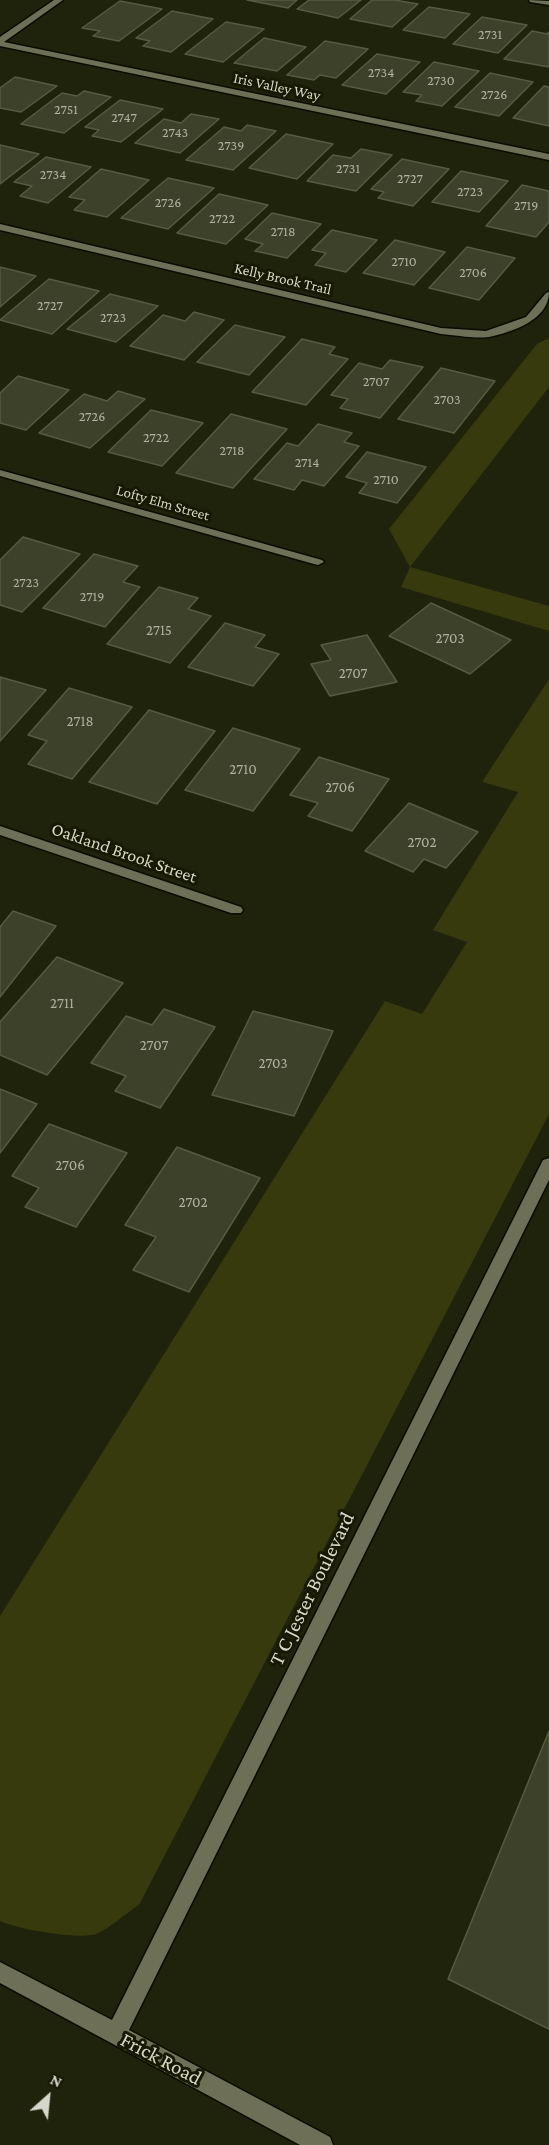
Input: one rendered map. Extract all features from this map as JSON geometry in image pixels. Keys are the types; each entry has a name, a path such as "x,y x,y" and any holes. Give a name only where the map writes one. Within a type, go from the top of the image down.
{"street":[{"path":"0,43 60,0"},
{"path":"532,0 549,3"},
{"name":"Iris Valley Way","path":"0,43 549,157"},
{"name":"Kelly Brook Trail","path":"0,227 441,331 487,334 530,319 549,295"},
{"name":"Lofty Elm Street","path":"0,473 318,562"},
{"name":"Oakland Brook Street","path":"0,830 236,909"},
{"name":"T C Jester Boulevard","path":"116,2034 549,1164"},
{"name":"Frick Road","path":"0,1972 322,2145"}],"green space":[{"path":"549,338 549,387 410,567 389,529 537,344"},
{"path":"410,567 549,606 549,631 401,587"},
{"path":"549,679 549,1114 139,1905 96,1934 76,1936 48,1933 0,1921 0,1616 385,1001 422,1014 467,942 433,930 518,792 482,782"}],"building":[{"path":"247,0 297,0 288,8"},
{"path":"309,0 361,0 338,18 297,9"},
{"path":"372,0 394,0 418,4 392,27 350,19"},
{"path":"120,1 162,9 119,41 93,36 100,31 82,28"},
{"path":"429,7 470,14 445,38 403,30"},
{"path":"172,11 213,19 171,52 143,46 150,41 136,38"},
{"path":"482,17 527,25 498,53 453,44"},
{"path":"226,22 264,29 223,62 185,54"},
{"path":"532,31 547,34 549,32 549,67 504,59"},
{"path":"264,38 306,47 277,71 234,63"},
{"path":"325,41 368,49 336,78 320,75 314,80 287,75"},
{"path":"377,54 420,62 386,94 342,85"},
{"path":"434,62 479,71 442,106 416,101 422,95 403,92"},
{"path":"490,73 533,82 499,116 455,107"},
{"path":"15,77 57,86 21,112 0,108 0,88"},
{"path":"544,86 549,87 549,126 513,118"},
{"path":"84,91 111,97 64,133 21,124 62,93 77,96"},
{"path":"120,100 163,109 121,142 92,136 99,130 85,127"},
{"path":"191,114 219,119 180,153 135,143 164,119 181,123"},
{"path":"247,125 276,131 233,170 186,160 224,127 241,131"},
{"path":"286,134 333,144 297,179 249,168"},
{"path":"0,145 39,154 0,184"},
{"path":"361,149 392,155 356,191 307,181 333,155 351,158"},
{"path":"46,157 91,167 48,203 20,196 32,186 14,182"},
{"path":"402,159 449,169 413,206 378,198 384,192 371,189"},
{"path":"101,169 149,180 107,217 74,210 85,200 69,197"},
{"path":"461,171 508,181 479,212 432,202"},
{"path":"168,178 214,188 168,229 121,218"},
{"path":"522,185 549,191 549,222 536,237 486,226"},
{"path":"219,194 268,205 226,244 177,233"},
{"path":"272,213 321,224 287,258 255,251 263,244 245,239"},
{"path":"332,230 377,240 346,272 315,265 326,253 312,250"},
{"path":"395,240 445,252 414,285 363,273"},
{"path":"467,247 515,258 479,300 429,288"},
{"path":"0,267 36,276 0,307"},
{"path":"49,279 99,291 52,334 0,320"},
{"path":"110,294 158,306 116,342 67,329"},
{"path":"194,312 224,320 184,360 130,346 163,315 185,321"},
{"path":"235,325 285,337 249,375 197,362"},
{"path":"302,339 335,347 329,354 348,359 306,405 252,392"},
{"path":"390,360 423,367 380,418 340,408 348,399 331,395 359,363 382,369"},
{"path":"441,368 495,381 454,433 398,419"},
{"path":"18,376 69,390 26,430 0,423 0,393"},
{"path":"118,391 145,399 90,448 39,433 84,394 107,401"},
{"path":"151,410 203,423 162,466 108,452"},
{"path":"231,414 287,429 233,488 176,473"},
{"path":"318,424 352,433 344,442 359,446 324,486 302,480 294,490 254,479 287,443 298,446"},
{"path":"367,452 426,467 397,503 359,493 367,483 346,477"},
{"path":"23,537 80,554 22,612 0,605 0,560"},
{"path":"94,554 138,566 123,582 140,587 105,627 43,608"},
{"path":"159,587 198,598 188,609 211,616 170,663 107,644"},
{"path":"431,603 511,640 470,674 389,636"},
{"path":"225,623 265,635 255,647 279,654 253,686 188,667"},
{"path":"367,635 397,682 330,696 311,664 331,660 321,645"},
{"path":"0,677 46,690 0,741"},
{"path":"69,688 132,707 72,779 28,764 47,741 28,735"},
{"path":"149,710 215,731 157,804 89,782"},
{"path":"233,728 300,749 253,811 185,790"},
{"path":"319,757 389,779 352,831 308,816 318,803 290,795"},
{"path":"409,803 478,832 446,868 424,859 413,872 365,851"},
{"path":"13,911 56,926 0,997 0,927"},
{"path":"57,957 123,983 47,1075 0,1055 0,1022"},
{"path":"164,1009 215,1027 160,1108 115,1091 126,1076 91,1063 126,1016 152,1025"},
{"path":"253,1011 333,1031 294,1116 212,1095"},
{"path":"0,1089 37,1104 0,1153"},
{"path":"49,1124 127,1153 76,1227 25,1207 39,1188 12,1176"},
{"path":"177,1147 260,1178 189,1292 133,1270 156,1237 125,1225"},
{"path":"549,1731 549,2029 448,1979"}]}
